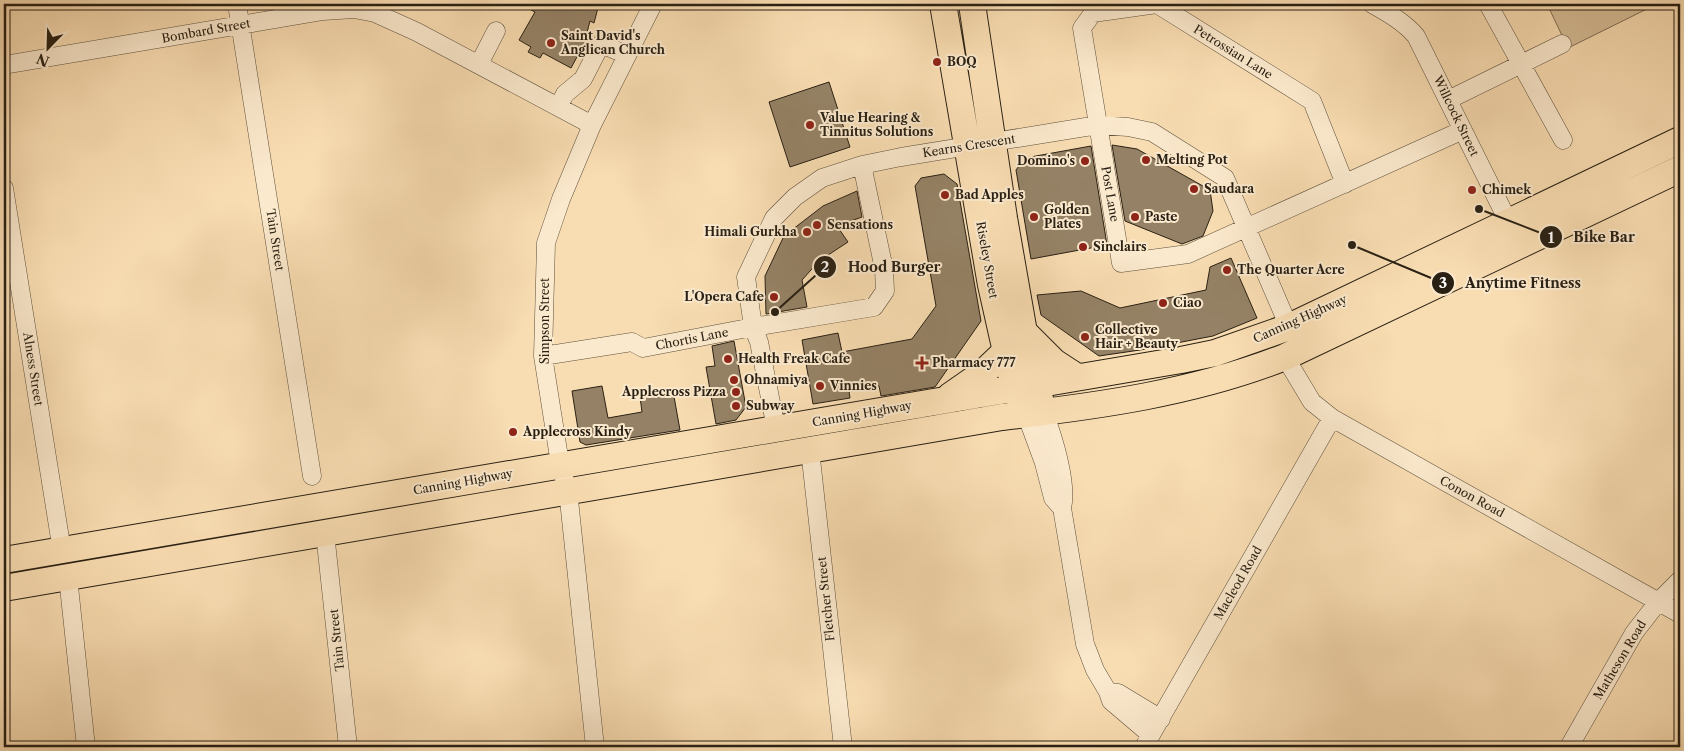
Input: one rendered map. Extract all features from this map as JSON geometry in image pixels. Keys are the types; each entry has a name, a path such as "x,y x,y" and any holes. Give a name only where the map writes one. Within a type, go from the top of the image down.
{"highway":[{"name":"Riseley Street","path":"943,4 991,284 1005,352 1025,386 1035,413"},
{"name":"Riseley Street","path":"972,4 1030,367 1025,386"},
{"name":"Canning Highway","path":"4,588 1201,385 1247,372 1285,357 1514,234 1680,140"},
{"name":"Canning Highway","path":"4,560 1215,353 1288,327 1514,234 1680,169"},
{"path":"1024,332 1063,370 1077,377"},
{"path":"946,399 983,373 1005,352"}],"street":[{"name":"Tain Street","path":"237,4 312,476"},
{"name":"Simpson Street","path":"595,747 567,491 543,356 546,242 592,125 652,4"},
{"name":"Petrossian Lane","path":"1098,125 1082,28 1093,13 1156,4 1312,101 1345,184"},
{"name":"Willcock Street","path":"1372,4 1408,26 1416,36 1514,234"},
{"path":"1488,4 1563,140"},
{"name":"Bombard Street","path":"4,65 323,11 354,9 374,13 418,32 592,125"},
{"path":"479,64 496,31"},
{"path":"558,107 566,94 583,79 601,44 627,55"},
{"path":"1448,100 1562,44"},
{"name":"Kearns Crescent","path":"776,428 759,342 753,327 746,277 774,218 795,197 822,178 901,157 1098,125 1128,127 1152,132 1226,178 1288,327"},
{"name":"Post Lane","path":"1098,125 1122,263 1188,254 1248,228"},
{"path":"1248,228 1463,130"},
{"name":"Chortis Lane","path":"543,356 632,342 643,348 874,307 885,291 884,269 862,166"},
{"name":"Alness Street","path":"4,188 62,550"},
{"name":"Conon Road","path":"1285,357 1312,402 1332,418 1680,614"},
{"name":"Riseley Street","path":"1035,413 1041,455 1054,498 1062,508 1086,644 1095,670 1111,701 1147,741"},
{"name":"Macleod Road","path":"1147,741 1332,418"},
{"name":"Fletcher Street","path":"810,450 843,747"},
{"name":"Tain Street","path":"325,533 348,747"},
{"path":"68,577 86,747"},
{"name":"Matheson Road","path":"1569,747 1634,633 1658,602 1680,580"},
{"path":"1108,692 1118,693 1161,718"}],"shaded area":[{"path":"1547,4 1657,4 1568,48"}],"building":[{"path":"520,4 599,4 594,23 590,21 584,44 571,68 543,53 540,58 528,52 531,47 519,40 535,12"},
{"name":"Value Hearing & Tinnitus Solutions","path":"829,82 850,147 790,167 769,102"},
{"path":"1112,145 1137,149 1210,190 1213,211 1203,236 1182,244 1125,221"},
{"path":"1091,146 1107,245 1031,259 1016,170 1025,158"},
{"path":"944,174 957,184 981,321 935,387 881,396 879,386 849,391 850,398 813,404 802,340 838,333 842,352 912,339 936,306 915,186 921,178"},
{"path":"857,191 862,217 837,226 848,242 819,261 802,280 807,307 766,314 765,276 784,236 823,206"},
{"path":"1231,258 1257,318 1213,336 1099,356 1041,315 1037,295 1081,291 1120,308 1206,290 1210,267"},
{"path":"734,341 746,407 736,420 716,424 706,367 715,366 712,346"},
{"path":"602,386 608,418 642,412 640,397 673,391 680,430 586,445 580,442 572,391"}],"place":[{"name":"Saint David's Anglican Church","path":"551,43"},
{"name":"BOQ","path":"937,62"},
{"name":"Value Hearing & Tinnitus Solutions","path":"810,125"},
{"name":"Melting Pot","path":"1146,160"},
{"name":"Domino's","path":"1085,161"},
{"name":"Saudara","path":"1194,189"},
{"name":"Chimek","path":"1472,190"},
{"name":"Bad Apples","path":"945,195"},
{"name":"Bike Bar","path":"1479,209"},
{"name":"Golden Plates","path":"1034,217"},
{"name":"Paste","path":"1135,217"},
{"name":"Sensations","path":"817,225"},
{"name":"Himali Gurkha","path":"807,232"},
{"name":"Anytime Fitness","path":"1352,245"},
{"name":"Sinclairs","path":"1083,247"},
{"name":"The Quarter Acre","path":"1227,270"},
{"name":"L'Opera Cafe","path":"774,297"},
{"name":"Ciao","path":"1163,303"},
{"name":"Hood Burger","path":"775,312"},
{"name":"Collective Hair + Beauty","path":"1085,337"},
{"name":"Health Freak Cafe","path":"728,359"},
{"name":"Pharmacy 777","path":"922,363"},
{"name":"Ohnamiya","path":"734,380"},
{"name":"Vinnies","path":"820,386"},
{"name":"Applecross Pizza","path":"736,392"},
{"name":"Subway","path":"736,406"},
{"name":"Applecross Kindy","path":"513,432"}]}
